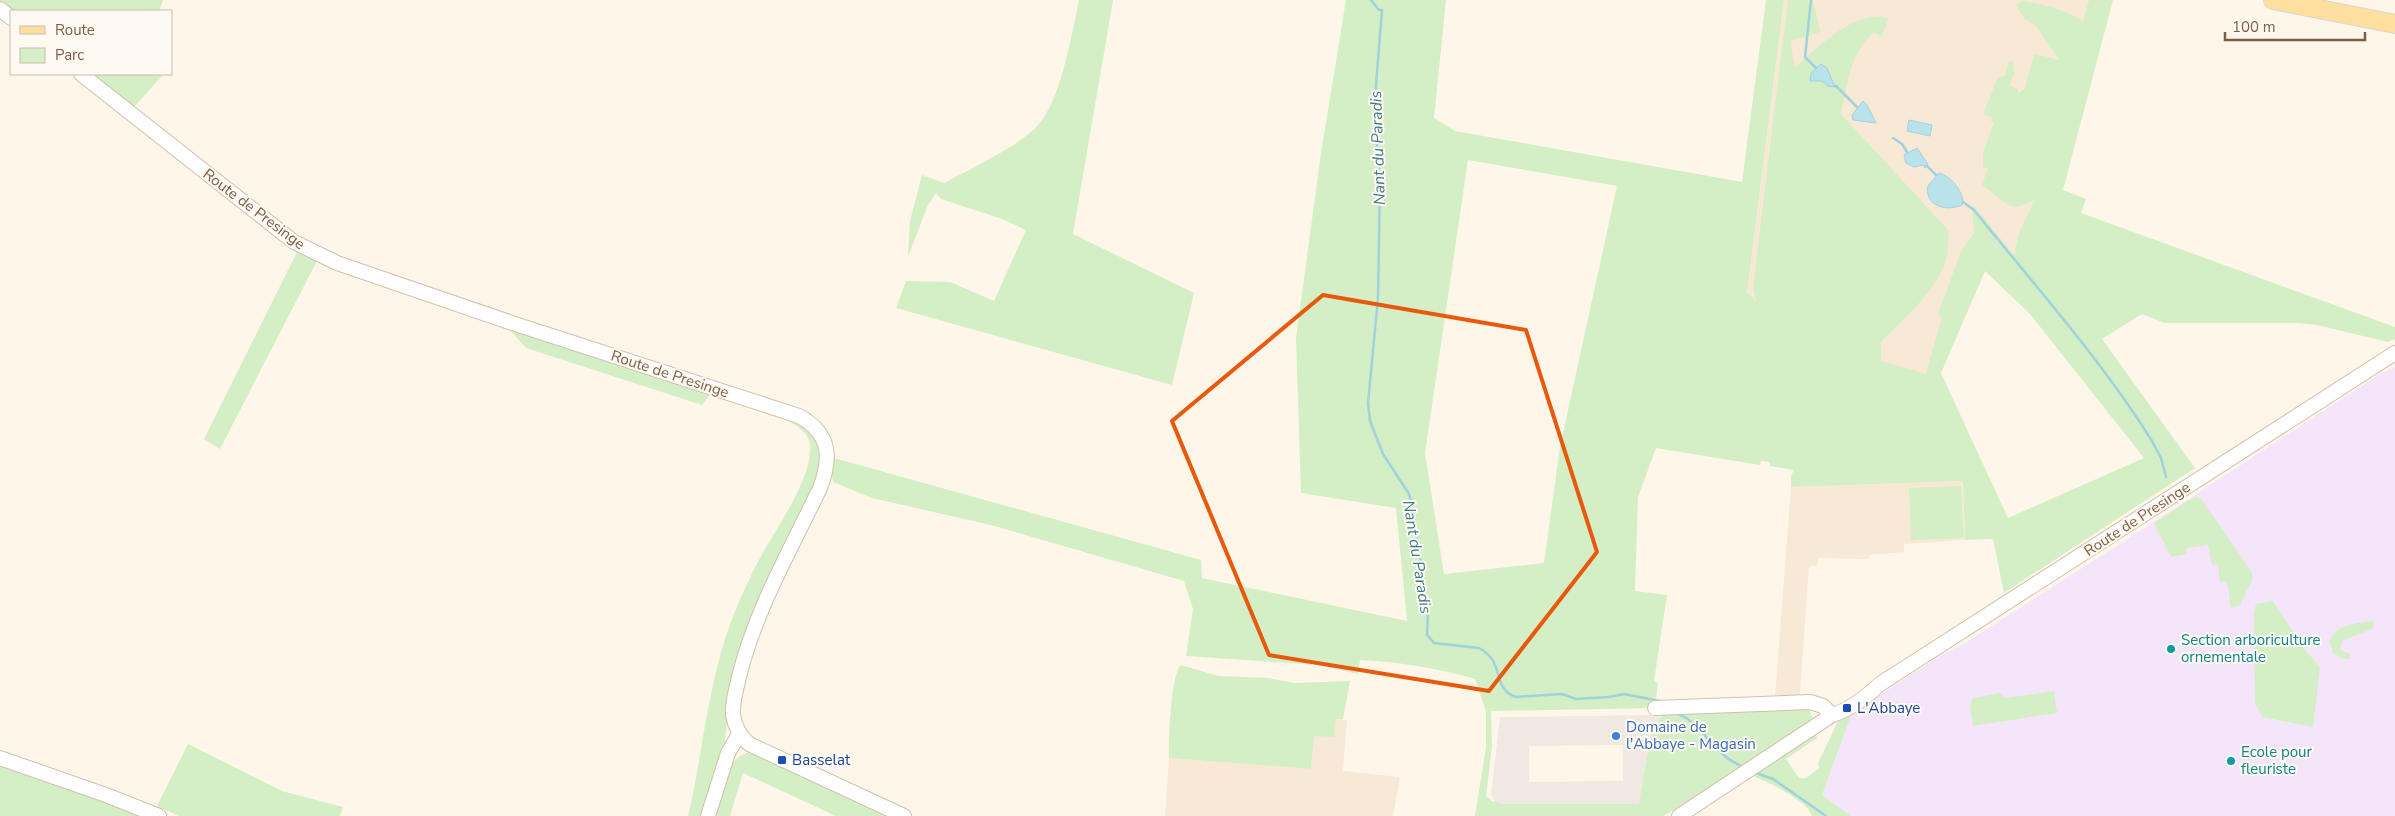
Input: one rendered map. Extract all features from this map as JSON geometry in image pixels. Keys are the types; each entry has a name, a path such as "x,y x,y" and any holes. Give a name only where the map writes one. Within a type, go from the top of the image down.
{"main road":[{"path":"2273,0 2395,24"}],"street":[{"path":"0,9 10,17"},
{"name":"Route de Presinge","path":"81,75 294,242 311,252 336,263 515,324 792,414 813,424 823,436 826,446 826,472 820,488 765,599 748,642 733,713 739,734"},
{"name":"Route de Presinge","path":"1679,816 1832,715 1840,713 1880,684 2395,353"},
{"path":"1664,708 1810,702 1823,706 1832,715"},
{"path":"708,816 728,753 739,734 749,744 762,751 904,816"},
{"path":"0,758 106,795 158,816"}],"highlighted area":[{"path":"1323,295 1526,330 1597,552 1489,691 1269,655 1172,421"}],"shaded area":[{"path":"1784,0 2091,0 2024,267 1988,224 1928,378 1773,326 1747,292"},
{"path":"2395,367 2395,816 1851,816 1822,795 1852,713 2146,527 2375,377"},
{"path":"1963,481 1965,540 1904,544 1904,552 1869,555 1869,559 1818,558 1817,566 1809,566 1799,708 1774,710 1791,487"},
{"path":"1661,715 1655,730 1639,804 1503,804 1495,802 1491,795 1500,717","holes":["1623,745 1623,781 1529,782 1529,746"]},
{"path":"1336,719 1347,720 1343,771 1400,777 1393,816 1165,816 1169,758 1311,769 1314,736"}],"green space":[{"path":"0,0 163,0 159,10 10,10"},
{"path":"1079,0 1113,0 1073,234 1194,293 1172,385 896,308 906,281 950,282 994,301 1026,230 1002,219 941,199 936,193 928,205 908,257 910,221 922,175 944,183 1008,148 1039,124 1054,99 1065,65"},
{"path":"1346,0 1446,0 1434,118 1455,131 1742,182 1766,0 1784,0 1747,292 1756,302 1753,287 1788,0 1813,0 1820,32 1790,41 1795,68 1827,40 1852,23 1865,18 1877,17 1888,19 1882,36 1874,33 1866,41 1855,59 1841,114 1949,231 1947,255 1937,279 1920,302 1881,342 1881,361 1926,374 1942,317 1938,314 1961,252 1974,233 1972,204 2014,255 2019,233 2035,200 2018,207 2008,205 1982,185 1988,168 1983,168 1983,153 1994,122 1991,122 1992,117 1983,114 1998,77 2005,76 2009,61 2013,62 2014,73 2009,86 2018,89 2018,94 2025,88 2034,54 2060,60 2036,26 2024,18 2016,5 2022,1 2046,6 2068,13 2083,21 2089,0 2113,0 2063,190 2086,199 2081,213 2395,327 2395,339 2388,342 2317,325 2297,323 2165,323 2142,314 2102,339 2195,468 2004,593 1993,539 1965,540 1963,481 1791,487 1791,476 1794,470 1770,466 1770,462 1761,461 1760,465 1656,448 1638,497 1635,591 1667,595 1654,681 1658,683 1655,708 1491,711 1492,746 1486,796 1492,801 1503,804 1639,804 1651,740 1660,717 1666,711 1809,708 1813,720 1664,816 1475,816 1486,747 1486,711 1475,679 1432,669 1375,661 1360,660 1358,674 1318,665 1186,656 1193,609 1184,581 991,525 872,498 833,482 831,467 834,458 1201,560 1202,578 1407,621 1396,508 1301,493 1296,338 1321,153","holes":["1468,160 1617,186 1560,447 1544,563 1444,574 1425,453","1985,271 2030,314 2144,458 2008,518 1941,373"]},
{"path":"91,75 163,75 133,108"},
{"path":"298,250 317,261 220,449 204,439"},
{"path":"509,329 523,332 801,423 820,442 823,465 729,705 724,749 702,816 688,816 713,683 722,650 730,623 747,584 794,500 802,482 808,466 810,451 808,438 802,430 792,423 764,411 709,396 702,405 526,348"},
{"path":"1961,486 1964,538 1911,540 1909,488"},
{"path":"2194,497 2201,499 2252,572 2253,578 2240,605 2231,608 2227,581 2220,582 2218,564 2212,565 2208,545 2186,548 2186,554 2171,557 2154,523"},
{"path":"2273,601 2305,650 2320,667 2313,727 2263,717 2255,704 2254,615 2256,604"},
{"path":"2373,621 2374,628 2342,641 2340,650 2350,654 2349,659 2342,659 2333,653 2330,641 2337,631 2348,625"},
{"path":"1181,665 1218,676 1268,678 1294,683 1350,681 1343,719 1336,719 1334,737 1314,736 1311,769 1169,758 1173,694 1178,670"},
{"path":"2054,691 2057,713 1973,726 1970,705 1973,698 1999,693 2006,698"},
{"path":"1852,713 1822,795 1851,816 1812,816 1809,810 1796,798 1753,776 1816,735 1817,738 1786,759 1799,778 1806,778 1819,768 1818,763 1839,719"},
{"path":"188,744 282,791 343,807 340,816 179,816 157,806"},
{"path":"747,753 755,754 893,816 836,816 743,773 730,816 713,816 728,770 739,757"},
{"path":"0,764 145,816 0,816"}],"water":[{"path":"1821,64 1827,68 1835,87 1828,86 1822,81 1810,81 1811,73"},
{"path":"1863,101 1876,123 1853,120 1852,115"},
{"path":"1909,120 1932,125 1930,136 1907,131"},
{"path":"1917,148 1928,164 1925,168 1924,165 1914,167 1906,163 1904,155"},
{"path":"1939,173 1948,177 1956,186 1962,196 1962,205 1950,208 1933,203 1928,193 1928,186"}],"waterway":[{"name":"Nant du Paradis","path":"1371,0 1379,10 1382,10 1374,110 1380,182 1378,298 1368,403 1370,421 1383,454 1409,494 1411,501 1428,610 1427,635 1434,643 1479,648 1493,660 1503,688 1516,697 1562,694 1576,699 1624,694 1665,702"},
{"path":"1811,0 1805,57 1816,68"},
{"path":"1836,86 1857,107"},
{"path":"1893,138 1902,144 1907,152"},
{"path":"1927,166 1936,175"},
{"path":"1963,202 1974,210 2089,351 2152,441 2161,458 2166,477"},
{"name":"Nant du Paradis","path":"1675,713 1689,720 1718,750 1741,766"},
{"name":"Nant du Paradis","path":"1759,774 1773,779 1826,816"}],"place":[{"name":"Section arboriculture ornementale","path":"2171,649"},
{"name":"L'Abbaye","path":"1847,708"},
{"name":"Domaine de l'Abbaye - Magasin","path":"1616,736"},
{"name":"Basselat","path":"782,760"},
{"name":"Ecole pour fleuriste","path":"2231,761"}]}
